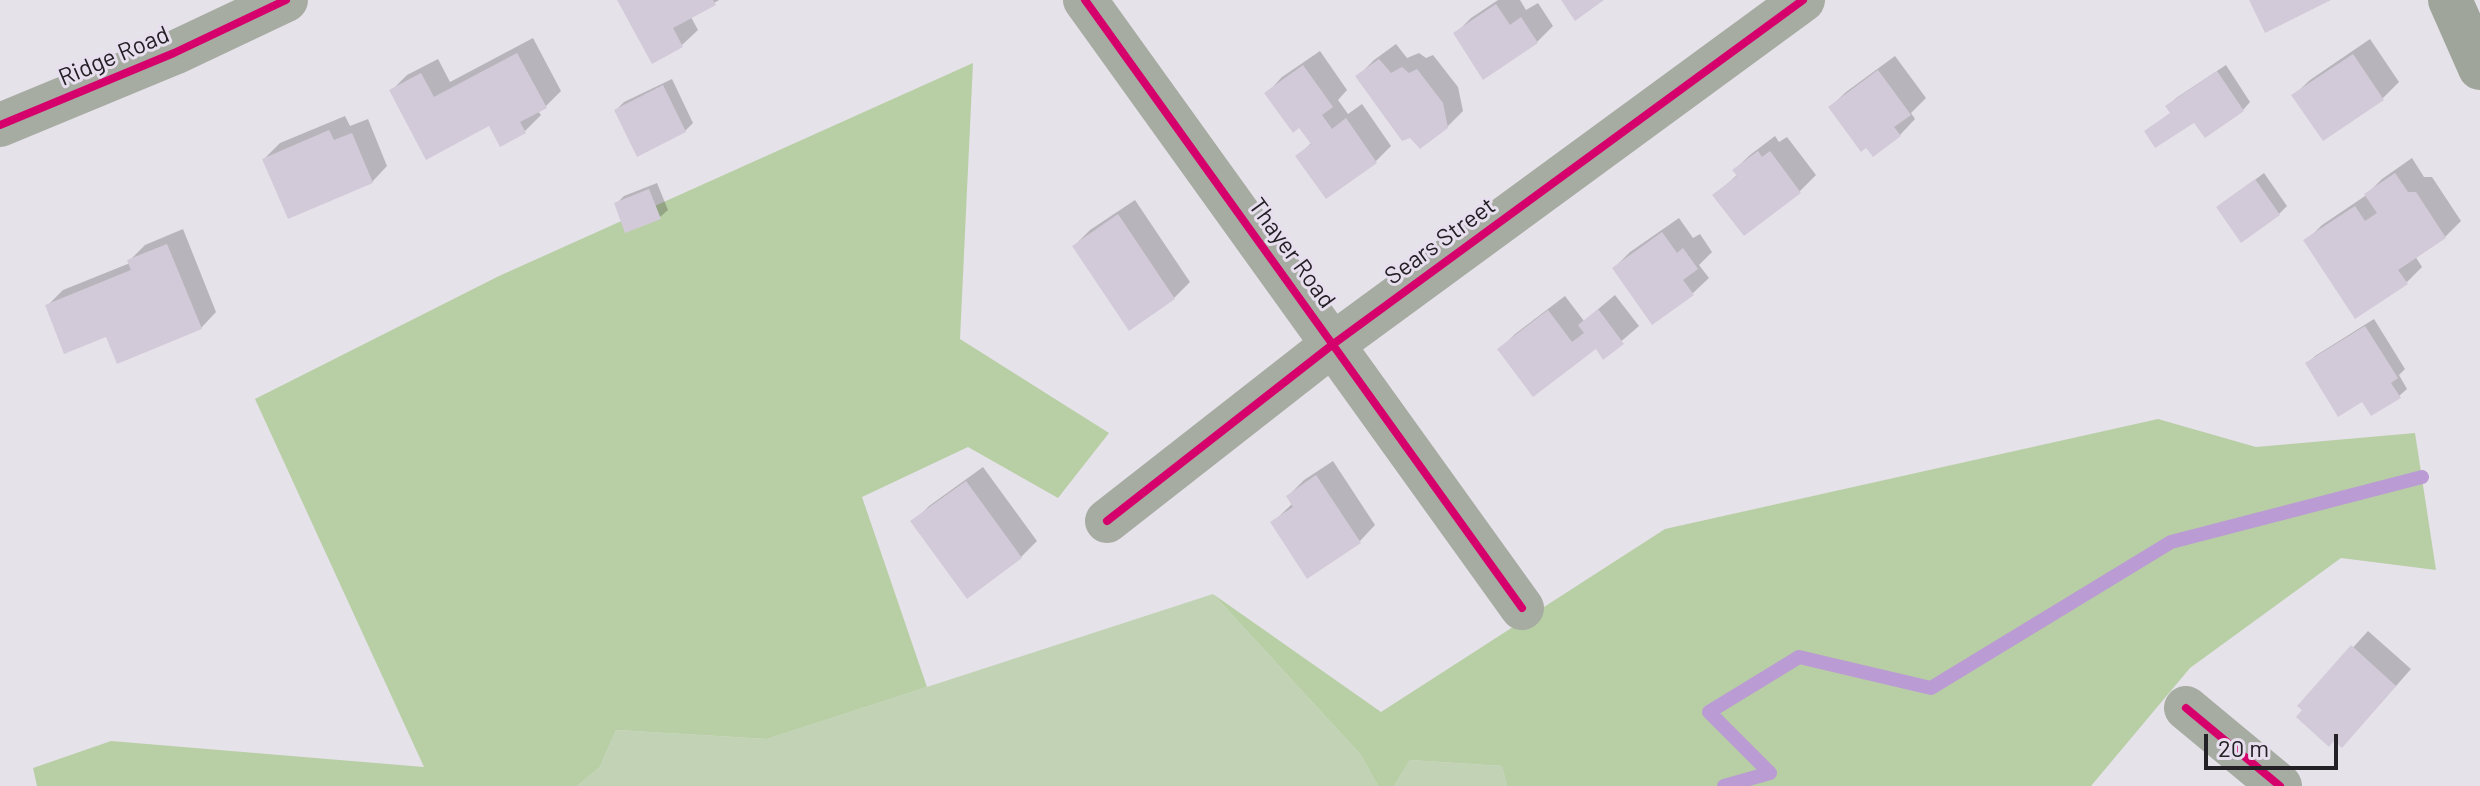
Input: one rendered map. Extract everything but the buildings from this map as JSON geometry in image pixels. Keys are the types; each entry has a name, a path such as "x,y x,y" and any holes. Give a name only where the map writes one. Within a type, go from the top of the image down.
{"main road":[{"path":"2450,0 2480,68"}],"street":[{"name":"Ridge Road","path":"0,125 174,53 286,0"},
{"name":"Thayer Road","path":"1085,0 1522,608"},
{"name":"Sears Street","path":"1107,521 1332,345 1803,0"},
{"path":"2186,708 2280,786"}],"green space":[{"path":"973,63 960,339 1109,433 1058,498 968,447 862,497 927,687 767,739 616,730 600,767 577,786 37,786 33,768 111,741 424,767 255,399 499,276"},
{"path":"2158,419 2256,447 2415,433 2436,570 2341,558 2190,668 2091,786 1507,786 1502,766 1410,760 1394,786 1378,786 1361,755 1213,594 1381,712 1665,529"},
{"path":"1213,594 1361,755 1378,786 577,786 600,767 616,730 767,739"},
{"path":"1410,760 1502,766 1507,786 1394,786"}],"waterway":[{"path":"1724,786 1770,773 1709,712 1799,657 1931,688 2171,542 2422,477"}],"cycle path":[{"path":"0,125 174,53 286,0"},
{"path":"1085,0 1522,608"},
{"path":"1107,521 1332,345 1803,0"},
{"path":"2186,708 2280,786"}]}
